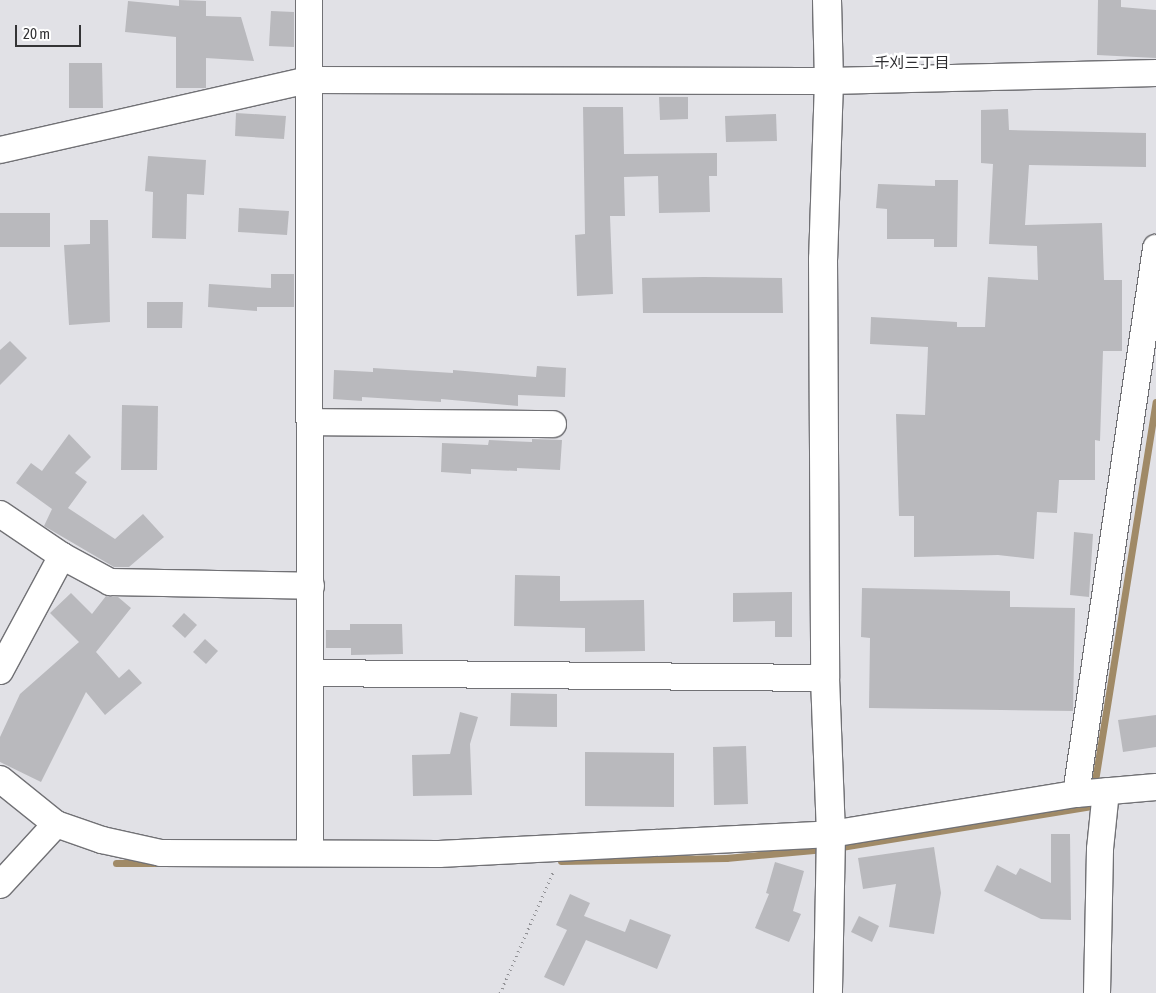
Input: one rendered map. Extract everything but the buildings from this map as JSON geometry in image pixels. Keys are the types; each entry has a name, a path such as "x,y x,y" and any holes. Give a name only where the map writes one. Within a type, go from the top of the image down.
{"street":[{"path":"309,0 312,673 310,851"},
{"path":"827,0 829,81 823,259 824,678 831,834 828,993"},
{"path":"0,150 308,80 829,81 1156,73"},
{"path":"1076,794 1156,248"},
{"path":"310,422 553,424"},
{"path":"0,514 62,556 110,582 311,586"},
{"path":"0,671 62,556"},
{"path":"312,673 824,678"},
{"path":"0,779 56,824 102,840 161,852 310,851 439,854 559,846 831,834 1076,794 1156,787"},
{"path":"1097,993 1100,849 1106,791"},
{"path":"0,884 56,824"}],"path":[{"path":"500,993 551,881 559,846"}],"waterway":[{"path":"1094,787 1156,402"},
{"path":"835,848 1092,806"},
{"path":"561,861 726,858 825,849"},
{"path":"116,863 155,863"}],"district":[{"name":"千刈三丁目","path":"912,63"}]}
